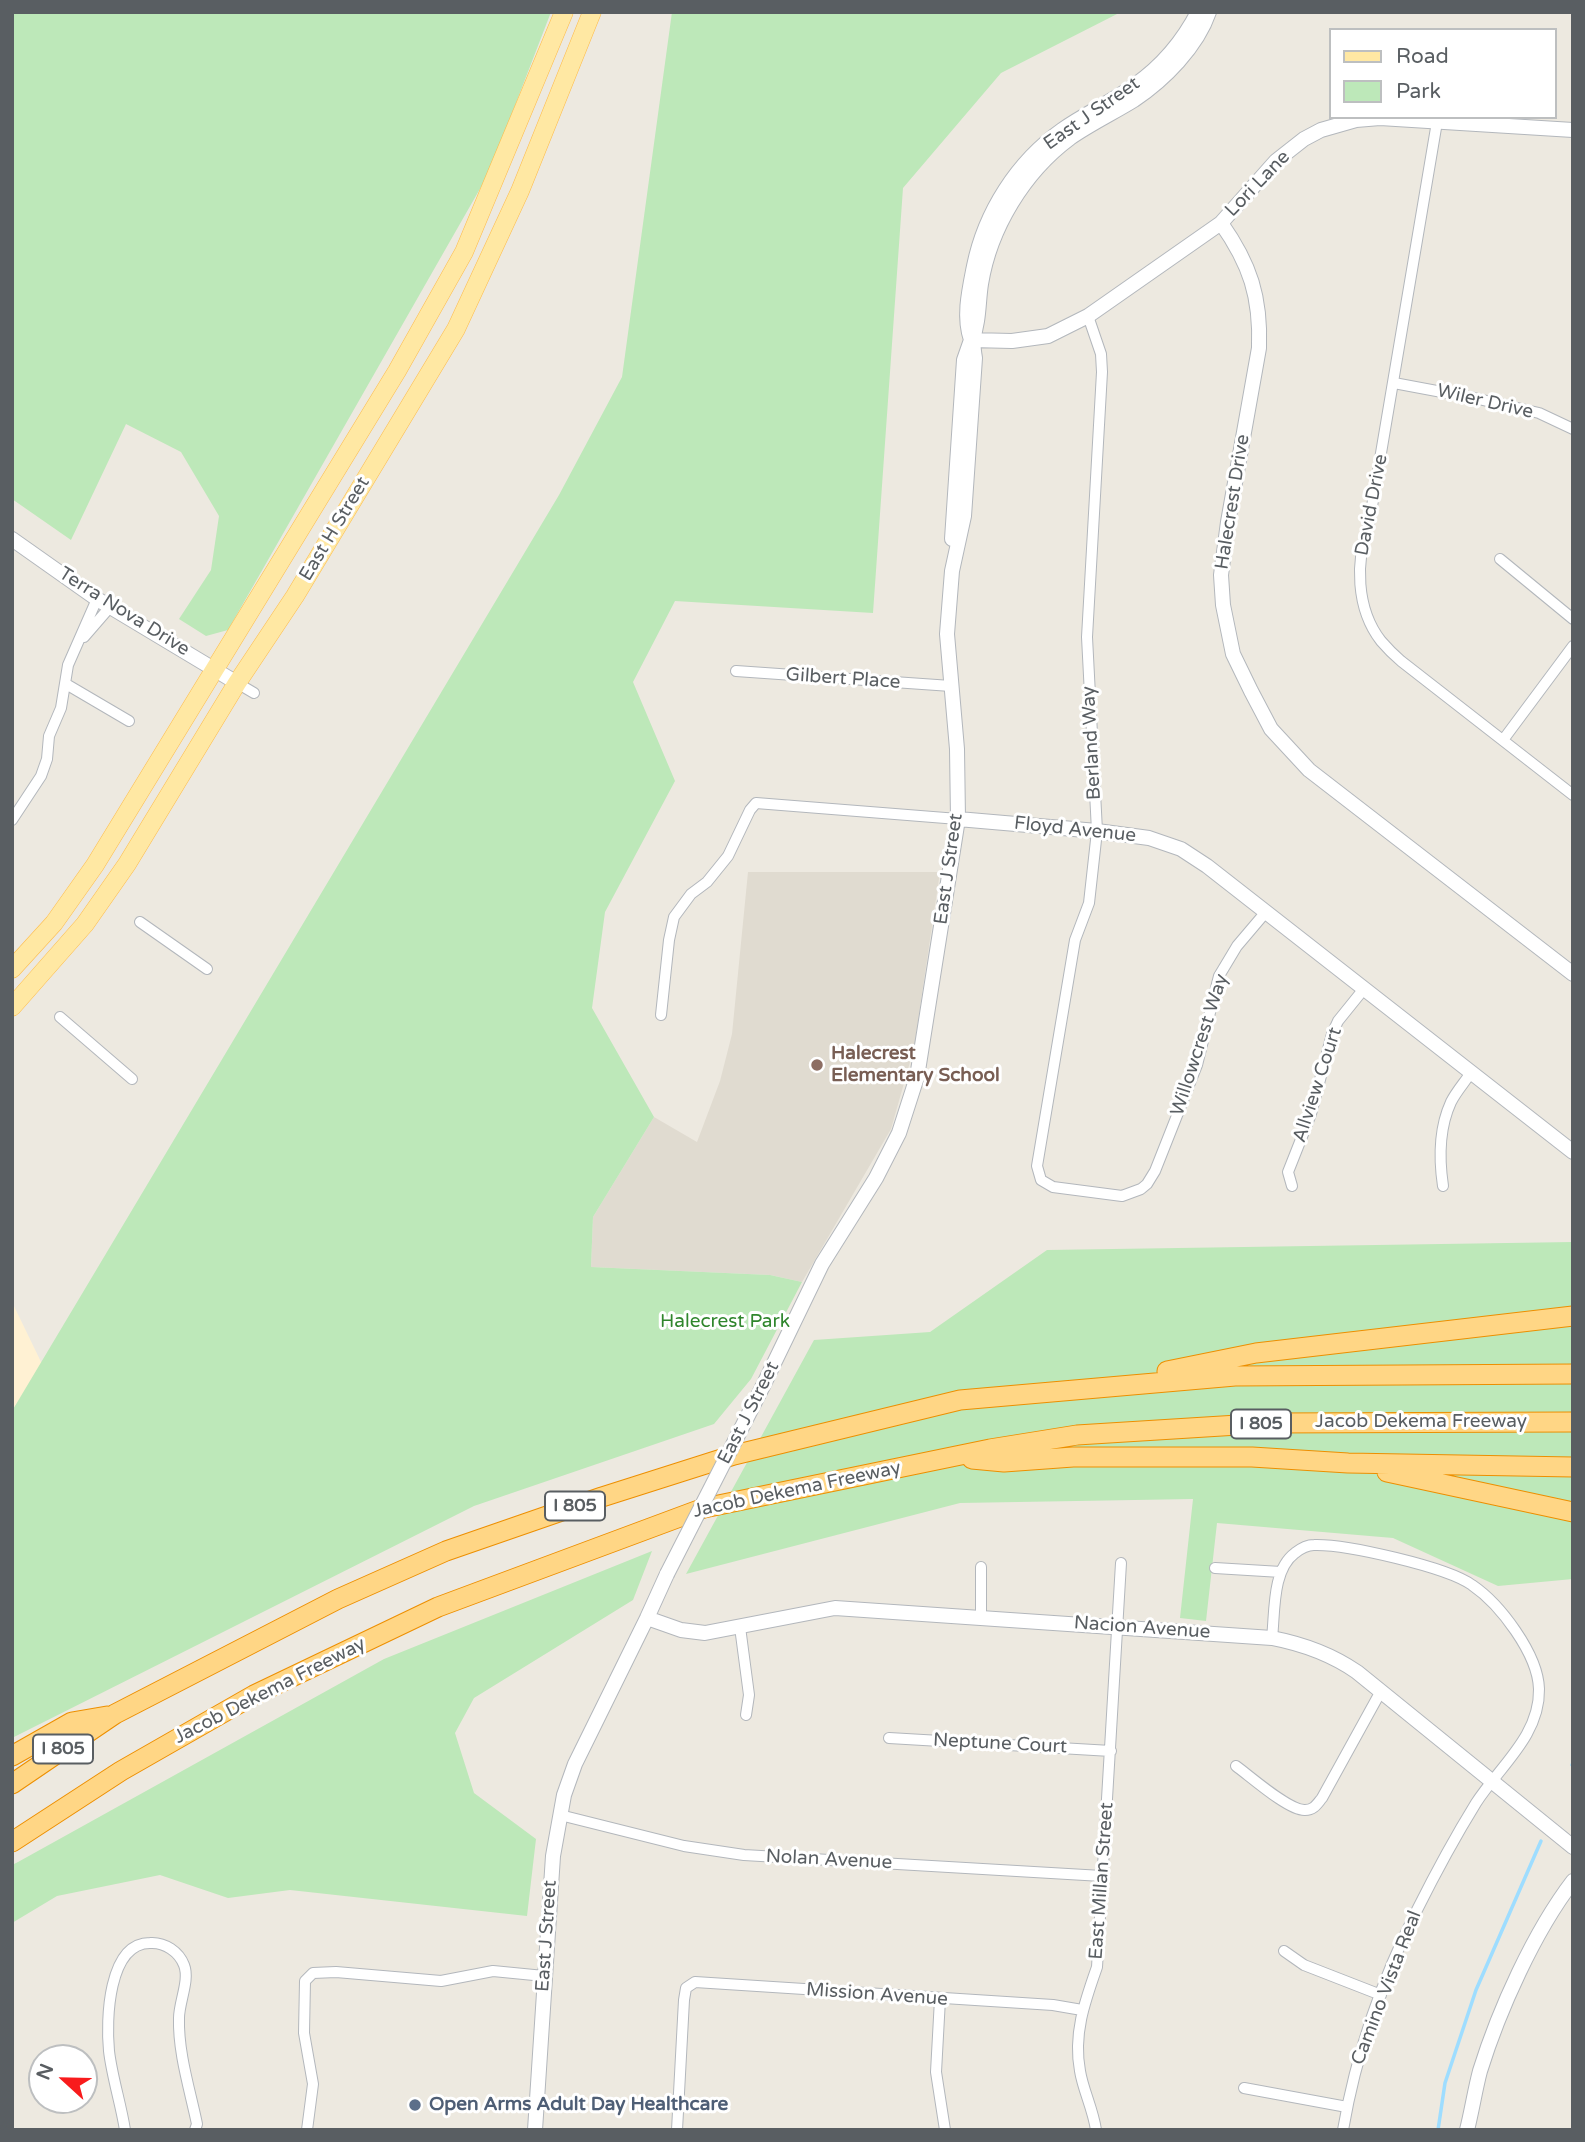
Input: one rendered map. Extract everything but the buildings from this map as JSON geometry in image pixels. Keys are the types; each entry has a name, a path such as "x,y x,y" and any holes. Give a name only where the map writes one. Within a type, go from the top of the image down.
{"highway":[{"path":"1066,1391 1256,1353 1573,1316"},
{"name":"I 805","path":"12,1784 115,1714 338,1599 446,1551 734,1455 960,1401 1235,1376 1573,1374"},
{"name":"Jacob Dekema Freeway","path":"12,1842 121,1771 254,1695 438,1607 704,1508 953,1457 1077,1435 1270,1423 1573,1422"},
{"path":"953,1457 1004,1462 1073,1457 1252,1457 1348,1463 1573,1467"},
{"path":"1348,1463 1573,1513"},
{"path":"12,1756 72,1722 115,1714"}],"main road":[{"name":"East H Street","path":"12,969 54,923 96,865 397,371 464,252 564,12"},
{"name":"East H Street","path":"12,1007 85,924 127,864 237,683 295,596 456,329 524,181 592,12"}],"street":[{"name":"East J Street","path":"971,340 966,326 977,252 991,216 1012,180 1058,132 1135,85 1158,65 1179,43 1198,12"},
{"name":"East J Street","path":"535,2130 553,1856 560,1815 575,1764 822,1264 876,1178 899,1133 913,1094 925,1038 958,819 957,749 946,646 964,360 977,322 980,286 987,257 995,235 1018,193 1045,159 1069,139 1136,99 1161,78 1191,45 1209,12"},
{"name":"Lori Lane","path":"971,340 1012,341 1048,336 1088,316 1221,223 1276,161 1304,139 1356,120 1368,119"},
{"name":"Lori Lane","path":"1394,119 1573,130"},
{"name":"David Drive","path":"1437,122 1394,383 1369,524 1360,558 1360,586 1366,615 1382,643 1401,661 1573,795"},
{"name":"Halecrest Drive","path":"1221,223 1235,244 1253,281 1260,326 1259,348 1221,575 1223,605 1233,654 1271,729 1309,770 1573,974"},
{"name":"Berland Way","path":"1037,1166 1075,940 1089,903 1097,831 1087,637 1102,372 1101,354 1088,316"},
{"name":"Wiler Drive","path":"1394,383 1539,413 1573,429"},
{"name":"Terra Nova Drive","path":"12,538 103,603 237,683"},
{"path":"1500,559 1573,619"},
{"path":"12,820 41,776 47,760 49,736 61,708 74,650 103,603"},
{"path":"1503,740 1573,646"},
{"name":"Gilbert Place","path":"736,671 951,686"},
{"path":"237,683 254,693"},
{"path":"66,684 129,721"},
{"name":"Floyd Avenue","path":"661,1015 674,917 691,894 707,882 728,856 756,803 1097,831 1149,838 1181,849 1207,866 1573,1152"},
{"name":"Willowcrest Way","path":"1037,1166 1041,1180 1053,1187 1122,1196 1147,1184 1155,1171 1197,1065 1219,976 1237,946 1265,913"},
{"path":"140,922 207,969"},
{"name":"Allview Court","path":"1292,1186 1288,1172 1311,1114 1332,1034 1338,1021 1363,990"},
{"path":"60,1017 132,1079"},
{"path":"1443,1186 1439,1159 1447,1112 1470,1073"},
{"name":"Camino Vista Real","path":"1281,1572 1294,1553 1311,1545 1362,1550 1437,1569 1461,1578 1485,1595 1522,1643 1538,1675 1539,1692 1529,1732 1477,1801 1399,1947 1357,2064 1343,2130"},
{"name":"East Millan Street","path":"1096,2130 1080,2072 1078,2031 1082,2010 1097,1967 1121,1563"},
{"path":"981,1567 981,1617"},
{"path":"1215,1568 1281,1572 1272,1638"},
{"name":"Nacion Avenue","path":"648,1618 670,1628 705,1633 835,1608 1272,1638 1293,1642 1327,1655 1357,1672 1573,1847"},
{"path":"740,1628 749,1696 746,1715"},
{"path":"1236,1766 1287,1803 1308,1811 1322,1798 1381,1691"},
{"name":"Neptune Court","path":"889,1738 1111,1751"},
{"name":"Nolan Avenue","path":"560,1815 684,1846 744,1855 1102,1876"},
{"path":"1468,2130 1480,2071 1505,2006 1540,1930 1552,1908 1573,1881"},
{"path":"125,2130 109,2050 110,2004 120,1960 134,1947 154,1942 177,1954 186,1971 179,2018 197,2124 195,2130"},
{"path":"1284,1951 1304,1965 1381,1995"},
{"path":"307,2130 313,2084 304,2034 303,2008 305,1981 313,1973 336,1972 441,1981 493,1971 544,1976"},
{"name":"Mission Avenue","path":"677,2130 684,2000 687,1988 695,1982 1053,2005 1082,2010"},
{"path":"940,1999 936,2072 945,2130"},
{"path":"1244,2088 1347,2107"}],"shaded area":[{"name":"Halecrest Elementary School","path":"748,872 940,872 914,1048 891,1129 802,1282 770,1275 591,1267 593,1217 654,1117 697,1142 720,1081 732,1034"},
{"path":"12,1302 42,1364 12,1411"}],"green space":[{"path":"12,12 551,12 489,173 228,630 206,636 179,619 211,570 219,516 181,452 126,424 71,540 12,499"},
{"name":"Halecrest Park","path":"672,12 1121,12 1001,73 903,188 873,613 675,601 633,682 675,781 605,912 592,1008 654,1117 593,1217 591,1267 770,1275 802,1282 751,1379 714,1424 474,1506 12,1738 12,1411 559,495 622,377"},
{"path":"1573,1242 1573,1579 1498,1586 1393,1538 1217,1523 1206,1621 1180,1618 1193,1499 960,1503 686,1574 814,1340 930,1332 1047,1250"},
{"path":"652,1551 633,1600 474,1698 455,1733 474,1793 536,1839 527,1916 290,1890 228,1898 160,1875 57,1896 12,1923 12,1865 384,1659"}],"waterway":[{"path":"1438,2130 1445,2083 1476,1990 1541,1841"}],"place":[{"name":"Halecrest Elementary School","path":"817,1065"},
{"name":"Open Arms Adult Day Healthcare","path":"415,2105"}]}
